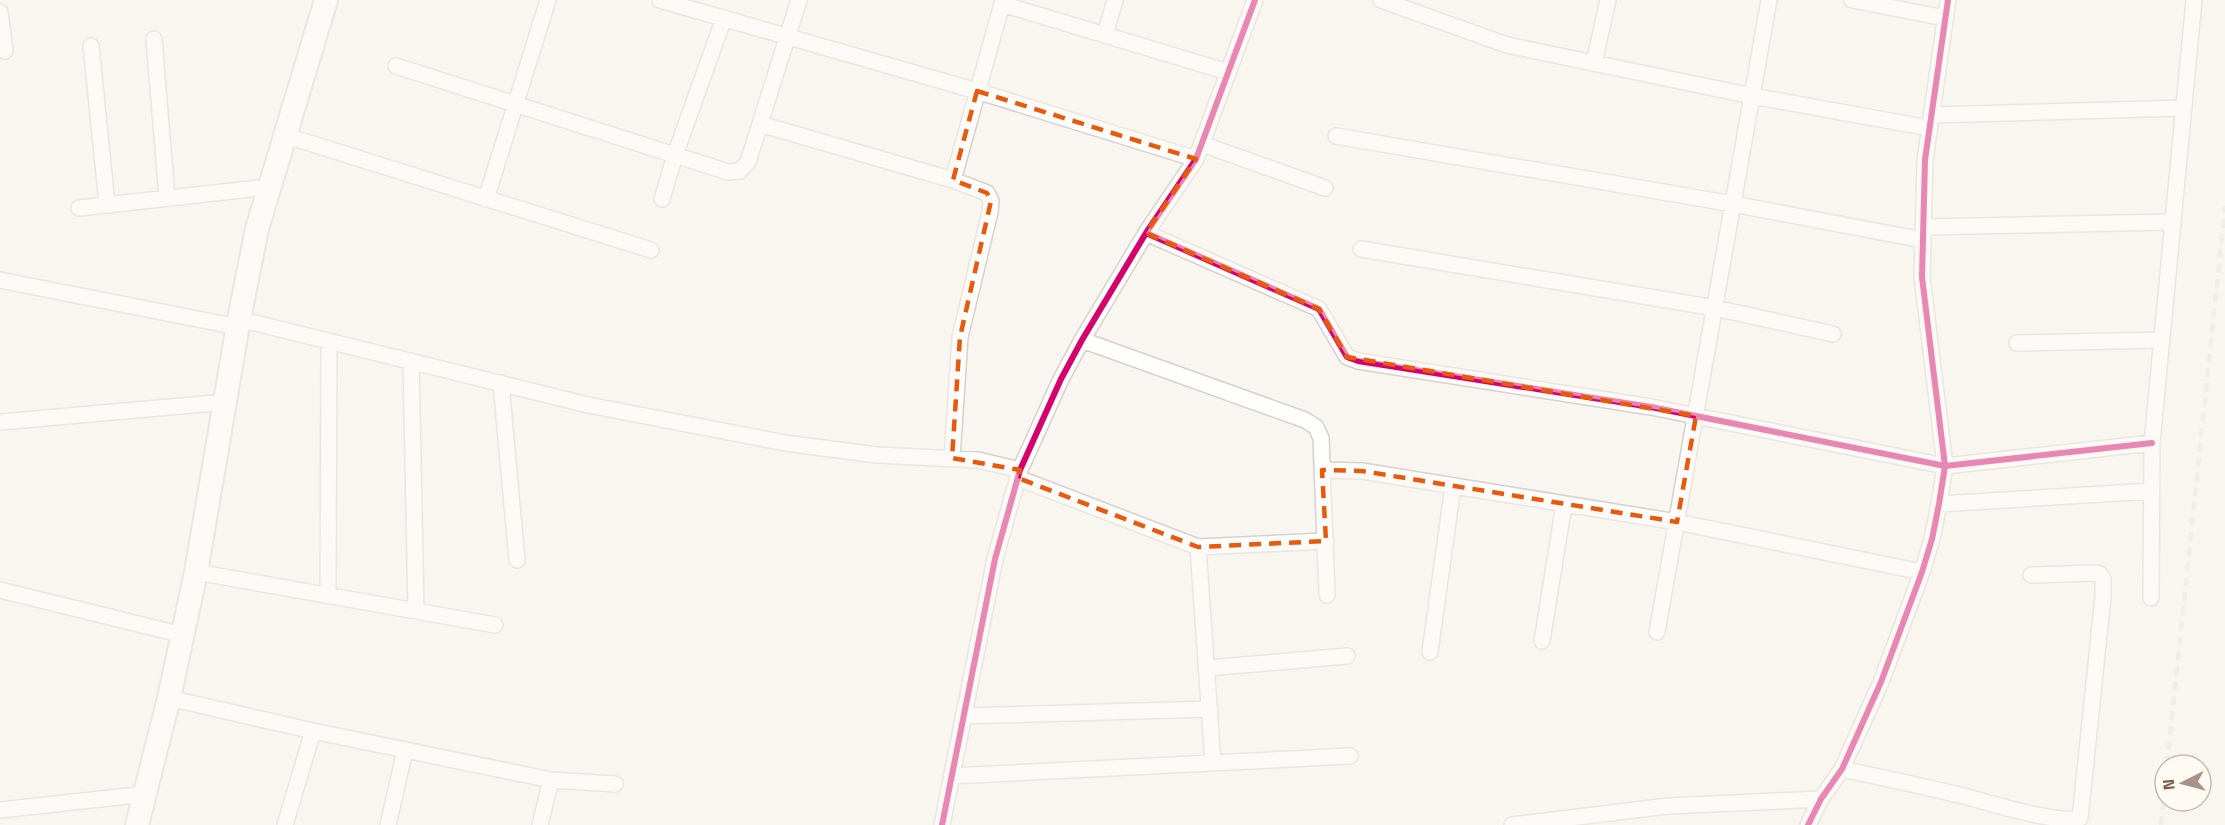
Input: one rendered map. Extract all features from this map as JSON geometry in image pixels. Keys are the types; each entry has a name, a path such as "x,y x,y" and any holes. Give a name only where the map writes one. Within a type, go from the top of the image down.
{"street":[{"path":"138,825 169,698 196,572 238,323 257,229 326,0"},
{"path":"486,199 548,0"},
{"path":"660,0 977,91 1196,159"},
{"path":"396,66 728,172 740,171 748,162 800,0"},
{"path":"1105,35 1115,0"},
{"path":"942,825 995,559 1019,474 1060,379 1146,233 1196,159 1255,0"},
{"path":"1381,0 1507,45 1752,96 1930,122 2184,108"},
{"path":"1594,63 1608,0"},
{"path":"1657,632 1769,0"},
{"path":"1852,0 1945,18"},
{"path":"1809,825 1821,800 1842,769 1881,682 1922,572 1939,504 1945,466 1922,277 1924,160 1948,0"},
{"path":"2151,598 2152,442 2194,0"},
{"path":"953,180 1003,2 1228,72"},
{"path":"0,12 5,51"},
{"path":"662,199 675,154 724,18"},
{"path":"154,39 167,198"},
{"path":"92,46 107,204"},
{"path":"760,124 953,180 987,193 991,201 960,337 952,458"},
{"path":"284,135 651,250"},
{"path":"1336,136 1733,204 1923,233 2173,222"},
{"path":"1202,144 1325,188"},
{"path":"79,208 268,187"},
{"path":"1146,233 1318,309 1347,357 1358,361 1651,407 1945,466 2152,442"},
{"path":"1361,249 1715,308 1833,334"},
{"path":"0,280 329,341 588,405 785,443 877,455 978,460 1019,474 1198,547 1326,541"},
{"path":"1082,340 1305,420 1316,427 1321,438 1327,595"},
{"path":"2017,343 2162,340"},
{"path":"328,595 329,341"},
{"path":"411,361 416,611"},
{"path":"501,383 517,560"},
{"path":"0,422 226,402"},
{"path":"1322,470 1362,471 1677,522 1922,572"},
{"path":"1430,652 1453,486"},
{"path":"1939,504 2152,491"},
{"path":"1542,641 1564,504"},
{"path":"1198,547 1213,763"},
{"path":"196,572 495,625"},
{"path":"1842,769 1966,797 2012,812 2067,821 2079,818 2088,748 2103,579 2100,574 2094,573 2031,574"},
{"path":"0,590 183,635"},
{"path":"1207,668 1347,656"},
{"path":"169,698 551,780 615,784"},
{"path":"963,716 1210,709"},
{"path":"285,825 313,730"},
{"path":"388,825 405,750"},
{"path":"951,776 1350,756"},
{"path":"540,825 551,780"},
{"path":"0,810 146,794"},
{"path":"1512,825 1668,806 1821,800"}],"highlighted area":[{"path":"977,91 1196,159 1146,233 1319,309 1347,357 1696,416 1677,522 1362,471 1322,470 1326,541 1198,547 1018,478 1020,470 952,458 960,337 991,201 987,193 953,180"}],"railway":[{"path":"2168,753 2225,206"},
{"path":"2161,825 2162,813"}],"cycle path":[{"path":"942,825 995,559 1020,470 1061,379 1082,340 1146,233 1196,159 1255,0"},
{"path":"1808,825 1821,799 1842,769 1881,682 1922,572 1939,504 1945,466 1922,277 1925,160 1948,0"},
{"path":"1146,233 1319,309 1347,357 1358,361 1651,407 1945,466 2152,443"}]}
